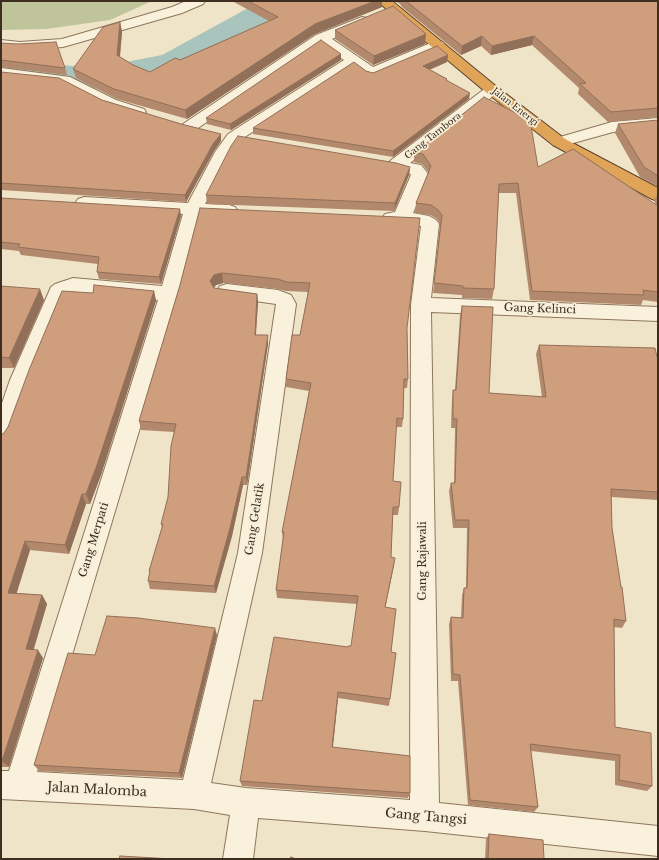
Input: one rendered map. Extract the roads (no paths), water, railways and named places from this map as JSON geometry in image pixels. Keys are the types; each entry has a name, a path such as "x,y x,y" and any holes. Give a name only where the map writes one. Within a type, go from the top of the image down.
{"highway":[{"name":"Jalan Energi","path":"382,10 438,45 558,142 658,196"}],"street":[{"path":"1,44 20,46 63,43 177,10 198,1"},
{"path":"257,141 182,125 321,38 382,10"},
{"path":"321,38 353,61 370,72 375,73 438,45"},
{"path":"222,134 353,61"},
{"path":"1,73 65,80 110,103 155,117"},
{"name":"Gang Tambora","path":"402,218 420,175 415,169 388,164 492,90"},
{"path":"558,142 612,127 658,123"},
{"name":"Gang Merpati","path":"10,786 170,294 193,210 224,152 222,134"},
{"path":"70,202 247,212"},
{"path":"371,217 402,218"},
{"name":"Gang Rajawali","path":"402,218 423,220 430,224 421,305 425,816"},
{"path":"1,436 21,380 58,292 62,288 73,285 170,294"},
{"name":"Gang Gelatik","path":"194,795 250,553 286,304 284,300 278,297 223,290"},
{"name":"Gang Kelinci","path":"421,305 658,314"},
{"name":"Jalan Malomba","path":"10,786 194,795"},
{"name":"Gang Tangsi","path":"194,795 246,803 425,816 658,841"},
{"path":"238,859 246,803"}],"waterway":[{"path":"1,71 72,78 121,75 173,65 288,1"}]}
